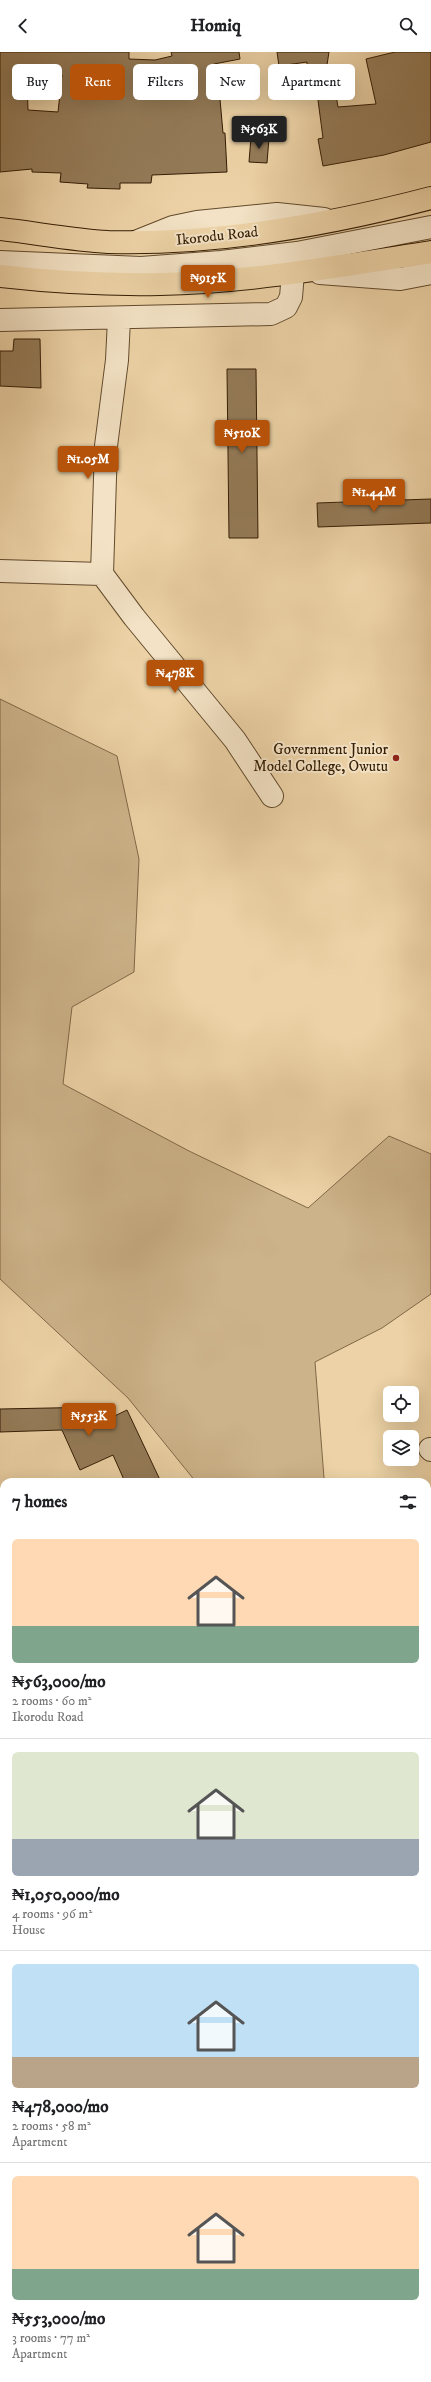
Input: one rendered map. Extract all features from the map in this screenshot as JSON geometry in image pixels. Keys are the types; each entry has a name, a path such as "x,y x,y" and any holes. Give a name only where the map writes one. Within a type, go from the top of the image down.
{"main road":[{"name":"Ikorodu Road","path":"0,229 107,242 238,234 379,212 431,198"},
{"path":"0,276 70,283 160,284 298,273 431,252"}],"street":[{"path":"0,262 141,268 221,262 297,253 431,227"},
{"path":"0,320 119,319 271,314 286,307 291,297 298,273 400,279 431,274"},
{"path":"119,319 117,360 106,446 102,574 134,617 235,740 272,796"},
{"path":"0,572 102,574"}],"shaded area":[{"path":"0,699 117,756 139,859 134,972 72,1007 63,1084 189,1151 308,1208 389,1136 431,1154 431,1294 382,1328 315,1362 324,1478 193,1478 128,1398 0,1279"}],"building":[{"path":"0,52 129,52 129,59 155,60 172,56 171,52 239,52 240,59 206,64 206,100 220,100 223,133 225,133 227,172 152,175 151,183 120,183 120,189 87,188 88,184 60,182 61,173 32,172 32,169 0,172"},
{"path":"277,52 329,52 327,64 307,64 307,62 279,64"},
{"path":"395,52 431,52 431,142 384,155 323,166 318,139 323,138 318,100 337,100 338,107 376,104 366,59"},
{"path":"251,137 269,138 267,163 249,162"},
{"path":"14,339 40,339 41,388 0,386 0,351 13,351"},
{"path":"227,369 256,369 258,538 229,538"},
{"path":"431,499 431,523 318,527 317,503"},
{"path":"100,1407 100,1423 127,1410 159,1478 123,1478 113,1455 80,1470 62,1430 0,1432 0,1409"}],"place":[{"name":"Government Junior Model College, Owutu","path":"396,758"}]}
